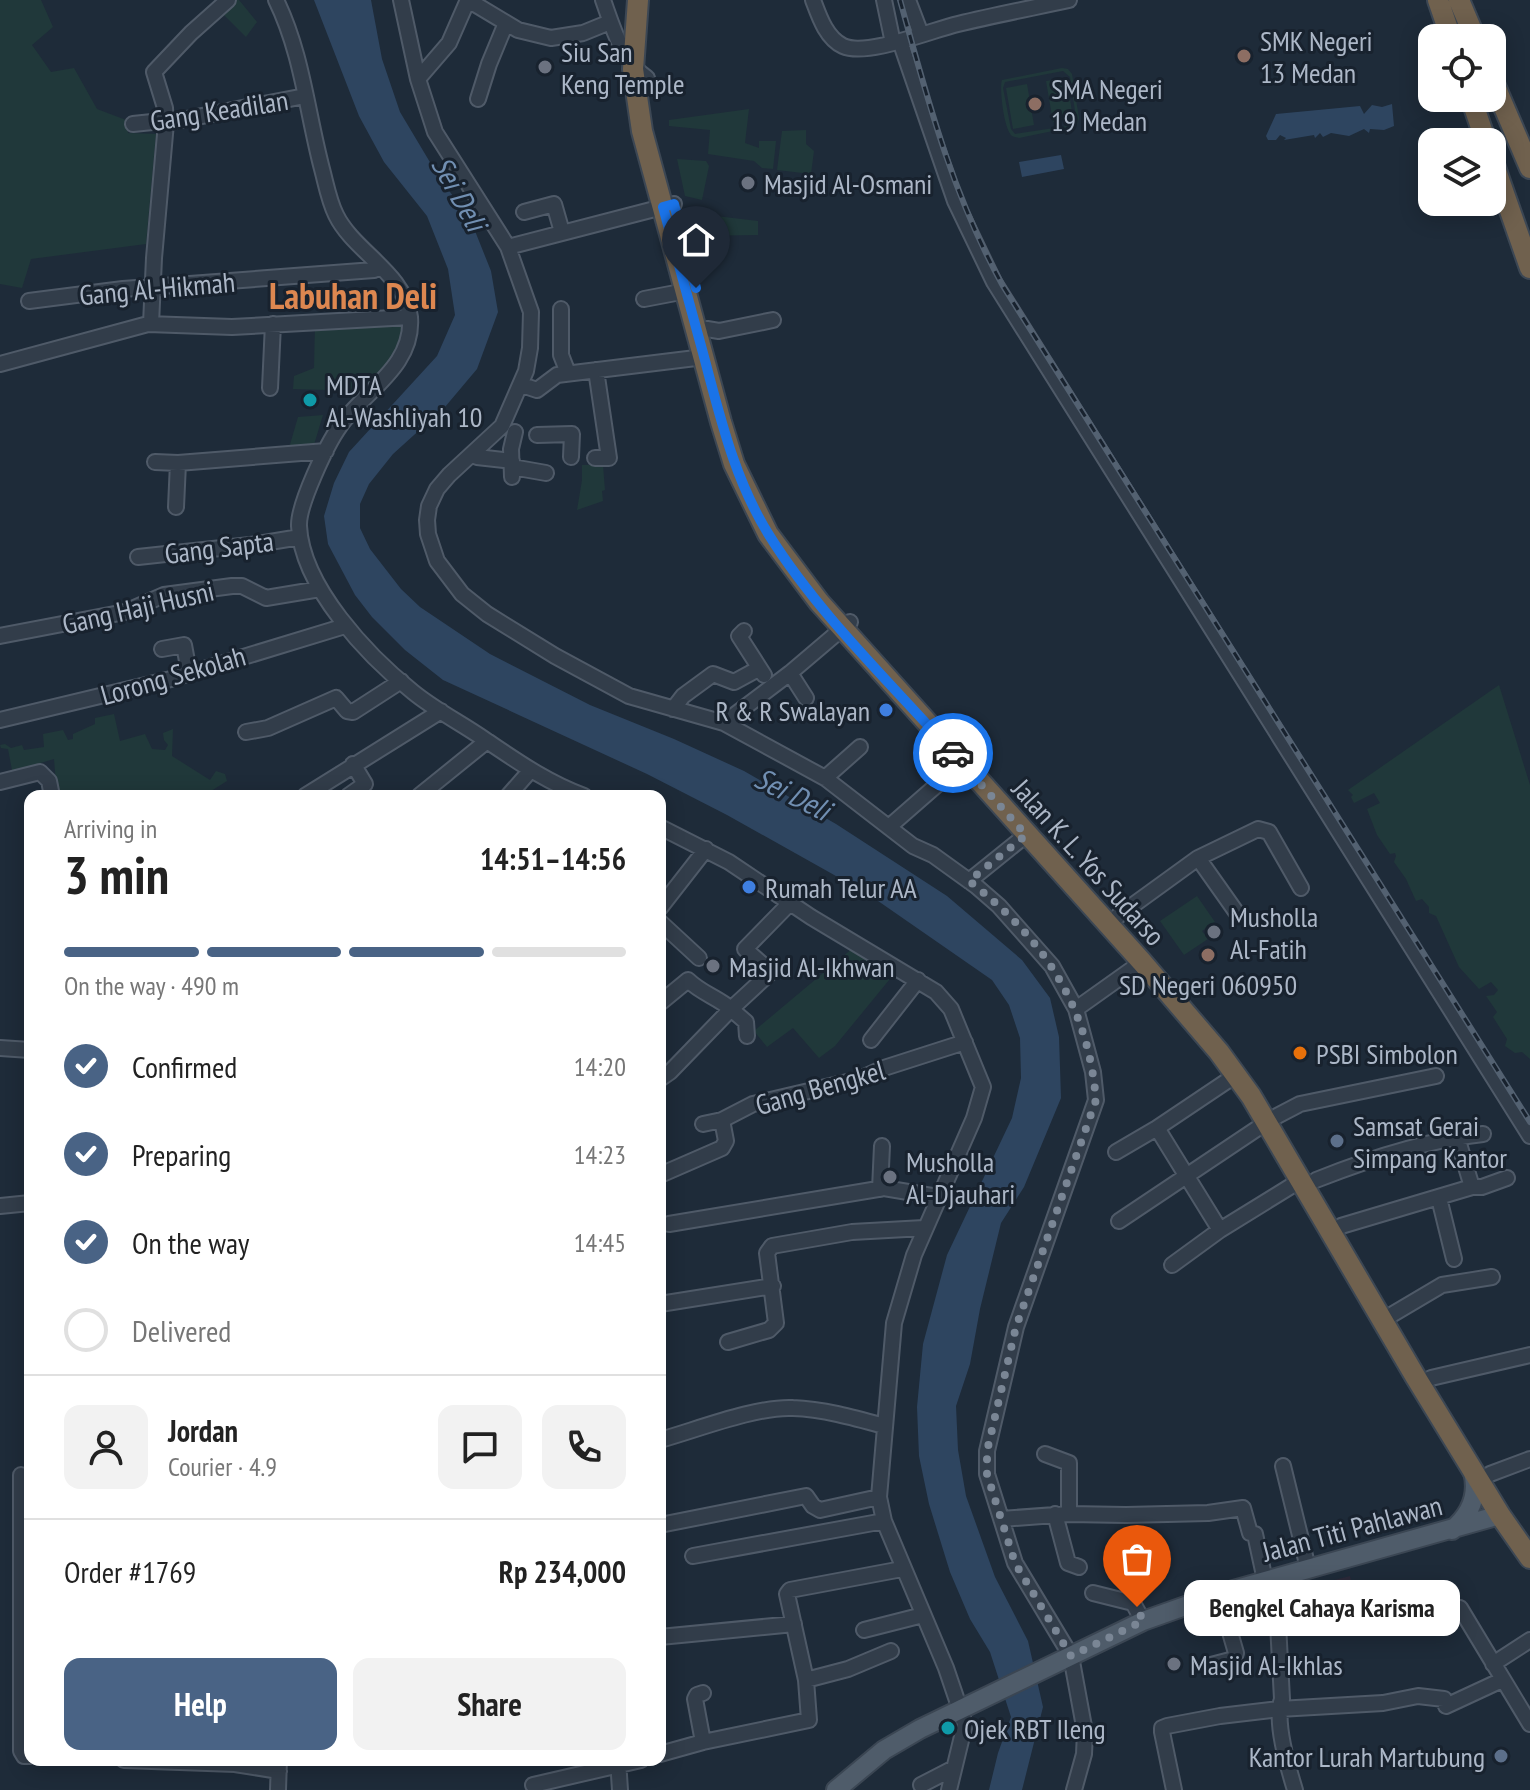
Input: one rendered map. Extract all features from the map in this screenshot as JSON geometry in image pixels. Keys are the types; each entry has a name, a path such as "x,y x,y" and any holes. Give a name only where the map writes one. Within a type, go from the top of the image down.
{"highway":[{"name":"Jalan K. L. Yos Sudarso","path":"638,0 640,73 654,126 686,291 734,464 752,505 785,559 1118,916 1223,1040 1507,1513 1530,1558"},
{"name":"Jalan K. L. Yos Sudarso","path":"640,73 650,0"},
{"path":"1438,0 1446,24"},
{"path":"1459,0 1469,24"},
{"path":"1506,112 1530,168"},
{"path":"1506,199 1530,268"},
{"name":"Jalan K. L. Yos Sudarso","path":"669,205 707,329 724,398 751,475 796,553 846,625 962,763 1142,962 1272,1119"},
{"name":"Jalan K. L. Yos Sudarso","path":"1308,1180 1341,1226 1431,1378 1482,1473"},
{"name":"Jalan K. L. Yos Sudarso","path":"1507,1513 1530,1535"}],"main road":[{"path":"1452,1530 1473,1501 1476,1483 1482,1473"},
{"name":"Jalan Titi Pahlawan","path":"836,1790 884,1750 1143,1621 1268,1579 1507,1513"}],"street":[{"path":"151,324 166,123 156,69 228,0"},
{"path":"276,0 297,51 305,96 336,216 400,292 410,317 408,339 401,358 341,424 326,451 301,510 300,537 320,589 345,626 401,681 530,771 567,790"},
{"path":"401,0 418,79 435,132 508,247 531,312 520,432 512,468"},
{"path":"603,0 610,22 640,73"},
{"path":"813,0 822,23 842,45 856,49 1069,0"},
{"path":"884,0 955,201 994,282 1530,1136"},
{"path":"908,0 921,34"},
{"path":"418,79 449,43 467,1 518,30 551,38 583,33 610,22"},
{"path":"478,99 506,23"},
{"name":"Gang Keadilan","path":"133,124 166,123 305,96"},
{"path":"524,212 554,204 562,232"},
{"path":"508,247 669,205"},
{"name":"Gang Al-Hikmah","path":"29,301 153,287 374,270 380,267"},
{"path":"644,299 686,291"},
{"path":"561,309 561,355 568,373"},
{"path":"0,364 151,324 212,327 410,317"},
{"path":"707,329 719,331 773,320"},
{"path":"270,388 273,324"},
{"path":"522,385 537,390 557,375 704,357"},
{"path":"595,458 609,458 596,370"},
{"path":"571,457 572,434 520,432 474,454 437,489 427,520 432,549 462,594 487,614 555,656 629,696 724,723 825,778 913,846 933,855 999,906 1052,966 1076,1009 1093,1072 1096,1100 1016,1327 987,1451 987,1474 1015,1563 1071,1656 1085,1732 1084,1754 1074,1790"},
{"path":"155,462 178,463 326,451"},
{"path":"474,454 512,468 546,473"},
{"path":"176,507 178,463"},
{"name":"Gang Sapta","path":"138,557 300,537"},
{"name":"Gang Haji Husni","path":"0,636 125,612 164,595 242,586 266,598 320,589"},
{"path":"724,723 846,625"},
{"name":"Lorong Sekolah","path":"0,720 189,672 345,626"},
{"path":"744,631 739,636 758,669 773,685"},
{"path":"162,649 184,645 189,672"},
{"path":"673,709 683,696 713,674 734,682 758,669"},
{"path":"790,673 806,698"},
{"path":"246,732 268,728 336,698 347,711 353,712 401,681"},
{"path":"314,790 441,711"},
{"path":"426,790 487,741"},
{"path":"825,778 860,747"},
{"path":"890,826 962,763"},
{"path":"353,764 365,784 356,790"},
{"path":"513,790 530,771"},
{"path":"0,782 40,772 49,781 51,790"},
{"path":"1118,916 1198,858 1262,829 1269,832 1301,888"},
{"path":"666,830 706,849 936,992 951,1009 983,1087 974,1118 924,1228 894,1323 879,1497 884,1521 902,1569 969,1705 949,1790"},
{"path":"969,881 1026,835"},
{"path":"666,900 706,849"},
{"path":"1198,858 1239,916"},
{"path":"666,1075 771,972 745,949 790,903"},
{"path":"666,928 699,958"},
{"path":"1076,1009 1142,962"},
{"path":"666,998 688,980 699,991 715,996 746,1022 747,1036"},
{"path":"871,1040 918,980"},
{"name":"Gang Bengkel","path":"666,1172 722,1148 726,1141 722,1120 753,1104 869,1077 884,1068 965,1042"},
{"path":"0,1048 24,1050"},
{"path":"1116,1152 1236,1075"},
{"path":"1119,1221 1272,1119 1300,1104 1436,1076"},
{"path":"703,1124 722,1120"},
{"path":"1157,1128 1220,1230"},
{"path":"1172,1265 1220,1230 1308,1180 1365,1161 1457,1137 1483,1134"},
{"path":"1457,1137 1472,1187"},
{"path":"880,1189 882,1146"},
{"path":"1341,1226 1507,1178"},
{"path":"669,1224 880,1189 906,1190 938,1197"},
{"path":"1439,1198 1454,1259"},
{"path":"0,1206 24,1204"},
{"path":"0,1216 24,1214"},
{"path":"728,1342 774,1328 777,1319 767,1253 772,1246 852,1232 924,1228"},
{"path":"1393,1314 1442,1285 1492,1277"},
{"path":"666,1303 773,1286"},
{"path":"1431,1378 1530,1355"},
{"path":"666,1438 758,1413 792,1408 884,1426"},
{"path":"1045,1454 1069,1463 1062,1514 1068,1563 1079,1567"},
{"path":"1482,1473 1530,1459"},
{"path":"1283,1466 1308,1568"},
{"path":"21,1475 21,1751 24,1756"},
{"path":"666,1524 806,1496 820,1510 879,1497"},
{"path":"1001,1519 1062,1514 1167,1514 1243,1508 1250,1533 1255,1534 1278,1624 1282,1699 1279,1709 1288,1767 1295,1790"},
{"path":"693,1556 884,1521"},
{"path":"666,1752 807,1721 810,1718 806,1680 787,1594 790,1590 902,1569"},
{"path":"1093,1593 1133,1603 1143,1621"},
{"path":"1211,1665 1234,1659 1236,1653 1219,1594"},
{"path":"1460,1608 1530,1724"},
{"path":"864,1630 923,1615"},
{"path":"666,1636 794,1624"},
{"path":"1493,1664 1530,1640"},
{"path":"806,1680 848,1669 891,1651"},
{"path":"1174,1790 1162,1728 1220,1716 1383,1703 1418,1696 1444,1699 1446,1706 1502,1680"},
{"path":"703,1693 695,1699 703,1742"},
{"path":"269,1790 274,1766"},
{"path":"274,1766 278,1790"},
{"path":"533,1785 607,1766"},
{"path":"619,1766 620,1790"},
{"path":"921,1785 954,1768"}],"shaded area":[{"path":"1350,1576 1360,1616 1320,1626 1311,1586"}],"green space":[{"path":"0,0 41,0 53,27 32,45 51,72 74,68 97,109 126,120 128,133 156,134 146,244 31,259 22,288 0,284"},
{"path":"232,0 239,0 257,22 246,37 220,11"},
{"path":"1068,69 1072,74 1079,118 1077,126 1019,138 1012,136 1003,109 1002,80","holes":["1063,71 1070,77 1076,118 1074,125 1015,134 1011,129 1003,88 1005,82"]},
{"path":"1067,78 1073,119 1053,122 1046,81"},
{"path":"1027,84 1034,125 1013,129 1006,88"},
{"path":"749,109 745,143 759,148 759,141 776,141 773,169 762,168 754,161 708,154 710,130 669,126 669,120"},
{"path":"806,130 806,144 814,151 811,174 777,170 782,131"},
{"path":"677,159 706,161 709,166 702,200 685,196"},
{"path":"691,213 758,221 758,235 693,236"},
{"path":"404,320 394,355 357,401 329,385 327,390 293,389 294,376 314,368 315,324"},
{"path":"323,415 313,448 289,448 298,417"},
{"path":"582,465 603,465 605,490 602,491 603,501 577,510 582,480"},
{"path":"1499,685 1530,785 1530,1059 1522,1052 1515,1053 1505,1046 1507,1039 1493,1017 1497,1012 1486,996 1494,995 1498,990 1491,982 1479,989 1459,967 1436,916 1429,913 1429,907 1422,899 1416,901 1394,862 1395,853 1390,854 1377,835 1367,809 1380,803 1374,793 1354,803 1353,795 1348,790"},
{"path":"114,714 120,741 145,734 152,749 165,750 168,745 163,733 173,729 172,756 210,780 216,771 225,774 227,781 213,790 57,790 54,759 0,775 12,770 8,749 0,745 11,748 22,745 24,750 44,747 43,734 63,730 68,740 73,739 73,734 95,724 95,718"},
{"path":"1197,896 1215,922 1202,931 1208,939 1184,955 1160,921"},
{"path":"853,948 894,974 835,1046 819,1058 793,1028 767,1047 754,1031"}],"water":[{"path":"314,0 371,0 382,59 400,112 437,174 471,221 491,271 498,312 477,369 445,407 393,454 369,484 360,504 360,528 370,549 401,589 420,607 490,654 590,705 744,771 836,824 947,896 1022,960 1050,998 1059,1037 1061,1098 1024,1187 1001,1223 970,1364 956,1406 958,1450 966,1496 995,1577 1028,1641 1043,1707 1022,1790 989,1790 1011,1717 990,1652 970,1619 950,1572 929,1504 919,1456 917,1407 923,1344 947,1255 1012,1118 1021,1078 1020,1038 1009,1005 992,980 868,894 647,774 443,680 405,650 355,595 328,544 324,516 334,483 349,452 437,356 455,315 448,269 427,216 384,162 359,116"},
{"path":"1392,104 1394,126 1384,130 1370,129 1369,133 1364,129 1349,136 1331,133 1323,137 1320,133 1315,138 1314,135 1284,140 1286,138 1280,135 1276,140 1268,140 1266,136 1276,114 1360,106 1364,114 1372,105 1382,107"},
{"path":"1061,155 1064,169 1022,177 1019,162"}],"railway":[{"path":"900,0 931,111 955,182 1003,286 1530,1122"}],"way so far":[{"path":"953,753 1026,835 969,881 999,906 1052,966 1076,1009 1093,1072 1096,1100 1016,1327 987,1451 987,1474 1015,1563 1071,1656 1143,1621 1137,1607"}],"place":[{"name":"SMK Negeri 13 Medan","path":"1244,56"},
{"name":"Siu San Keng Temple","path":"545,67"},
{"name":"SMA Negeri 19 Medan","path":"1035,104"},
{"name":"Masjid Al-Osmani","path":"748,183"},
{"name":"MDTA Al-Washliyah 10","path":"310,400"},
{"name":"R & R Swalayan","path":"886,710"},
{"name":"Rumah Telur AA","path":"749,887"},
{"name":"Musholla Al-Fatih","path":"1214,932"},
{"name":"SD Negeri 060950","path":"1208,955"},
{"name":"Masjid Al-Ikhwan","path":"713,966"},
{"name":"PSBI Simbolon","path":"1300,1053"},
{"name":"Samsat Gerai Simpang Kantor","path":"1337,1141"},
{"name":"Musholla Al-Djauhari","path":"890,1177"},
{"name":"Bengkel Cahaya Karisma","path":"1137,1607"},
{"name":"Masjid Al-Ikhlas","path":"1174,1664"},
{"name":"Ojek RBT Ileng","path":"948,1728"},
{"name":"Kantor Lurah Martubung","path":"1501,1756"}],"district":[{"name":"Labuhan Deli","path":"353,295"}],"route":[{"path":"696,288 674,204 663,207 721,422 734,464 752,505 785,559 819,602 953,753"}],"water label":[{"name":"Sei Deli","path":"460,193"},
{"name":"Sei Deli","path":"793,793"}]}
